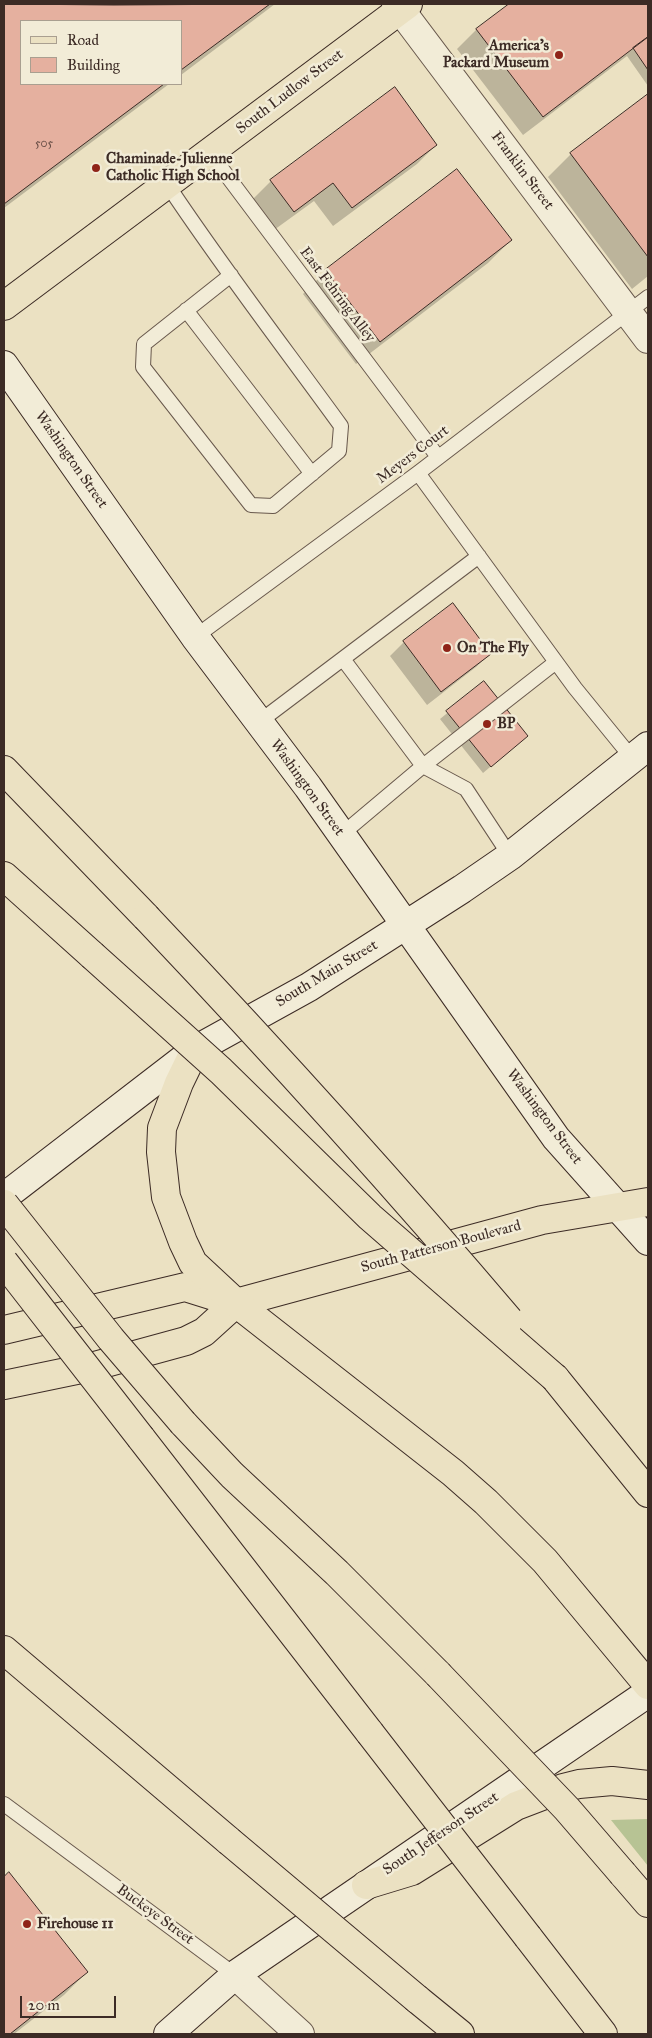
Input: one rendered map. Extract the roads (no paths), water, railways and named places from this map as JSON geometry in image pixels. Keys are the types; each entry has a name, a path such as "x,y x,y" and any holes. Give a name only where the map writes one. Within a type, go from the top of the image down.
{"main road":[{"name":"South Ludlow Street","path":"4,306 402,6"},
{"path":"4,770 255,1032 359,1148 509,1319 648,1493"},
{"path":"4,876 221,1071 370,1217 555,1378"},
{"path":"195,1050 179,1083 162,1128 161,1152 166,1197 182,1242 193,1263 236,1303 453,1473 486,1502 545,1561 648,1686"},
{"name":"South Patterson Boulevard","path":"4,1385 91,1367 186,1341 204,1332 236,1303 542,1220 648,1202"},
{"path":"4,1204 106,1332 183,1423 232,1475 337,1573 438,1674 567,1810 648,1903"},
{"path":"4,1262 603,2034"},
{"path":"4,1330 185,1288 236,1303"},
{"path":"4,1650 460,2034"},
{"path":"366,1885 412,1870 516,1806 563,1788 579,1784 612,1782 648,1785"}],"street":[{"name":"Franklin Street","path":"402,6 638,304 648,338"},
{"name":"Washington Street","path":"4,365 195,637 341,835 556,1138 648,1241"},
{"name":"South Main Street","path":"4,1197 195,1050 310,987 406,926 510,856 640,752"},
{"name":"South Jefferson Street","path":"168,2034 235,1975 648,1693"},
{"name":"Buckeye Street","path":"235,1975 300,2034"}],"lane":[{"name":"East Fehring Alley","path":"210,152 438,457"},
{"path":"167,184 203,238 231,275 341,426 339,451 273,506 251,505 143,367 144,344 231,275"},
{"name":"Meyers Court","path":"195,637 418,473 638,304"},
{"path":"186,310 312,474"},
{"path":"418,473 556,662 640,752"},
{"path":"259,722 479,556"},
{"path":"343,659 423,766 466,789 510,856"},
{"path":"341,835 423,766 556,662"},
{"name":"Buckeye Street","path":"4,1804 235,1975"}],"place":[{"name":"America's Packard Museum","path":"559,55"},
{"name":"Chaminade-Julienne Catholic High School","path":"96,168"},
{"name":"On The Fly","path":"447,648"},
{"name":"BP","path":"487,724"},
{"name":"Firehouse 11","path":"27,1924"}]}
